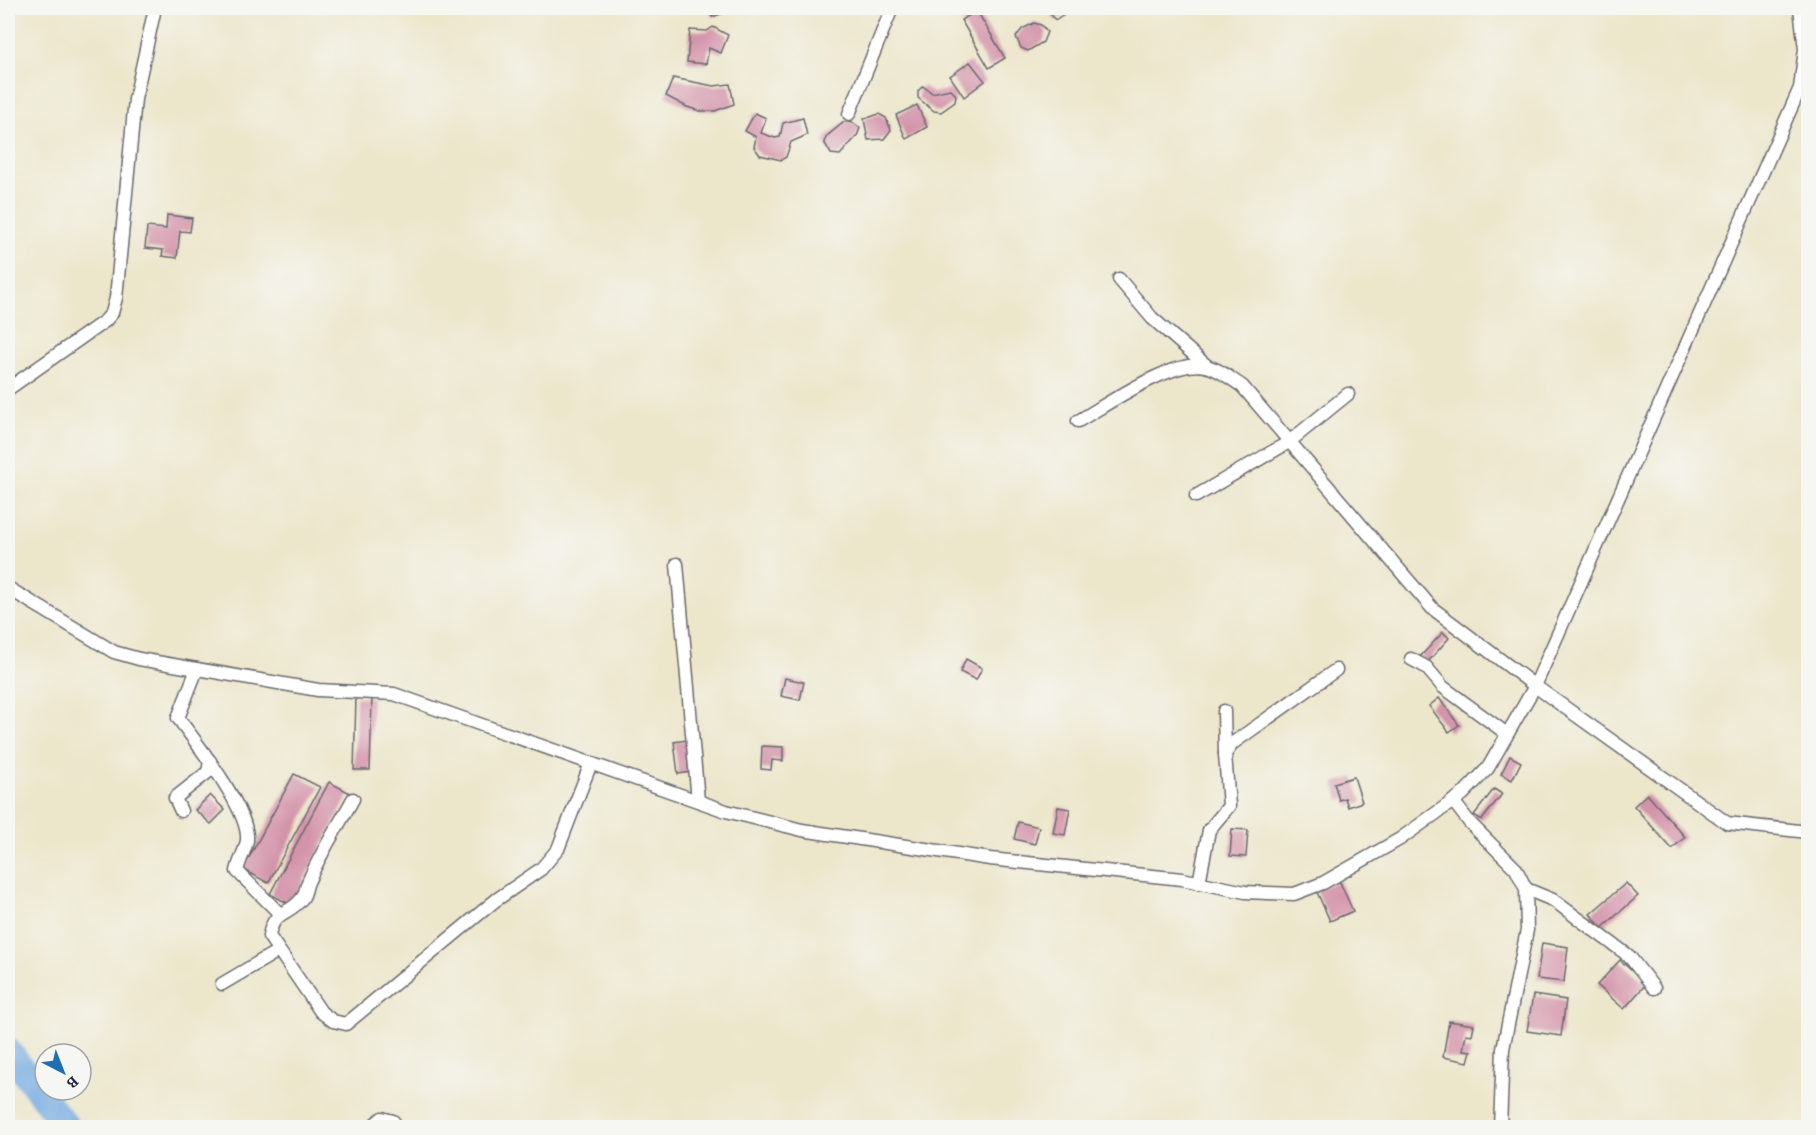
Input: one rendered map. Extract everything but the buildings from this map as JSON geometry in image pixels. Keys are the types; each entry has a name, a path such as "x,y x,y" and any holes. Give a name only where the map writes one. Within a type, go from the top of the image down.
{"street":[{"path":"8,389 112,313 116,298 135,99 155,8"},
{"path":"849,114 866,79 892,8"},
{"path":"8,588 114,652 318,690 394,694 726,811 802,830 990,859 1199,883 1245,892 1294,894 1323,883 1390,844 1453,801 1488,768 1535,686 1800,88 1807,49 1800,8"},
{"path":"1119,279 1152,318 1207,366 1242,386 1432,608 1535,686 1726,824 1809,832"},
{"path":"1078,421 1161,375 1191,365 1207,366"},
{"path":"1196,496 1290,442 1348,394"},
{"path":"677,564 698,801"},
{"path":"1411,659 1426,667 1443,687 1507,734"},
{"path":"197,669 178,718 210,761 246,828 247,842 240,855 237,871 279,913"},
{"path":"1225,754 1233,743 1336,670"},
{"path":"1199,883 1209,830 1229,806 1224,711"},
{"path":"181,811 176,798 208,772 210,761"},
{"path":"353,799 308,880 304,896 290,909 279,913 271,922 269,936 321,1012 333,1022 346,1024 496,900 541,869 558,849 591,763"},
{"path":"1453,801 1470,824 1516,870 1526,888 1527,930 1503,1048 1500,1128"},
{"path":"1526,888 1553,900 1629,956 1654,988"},
{"path":"222,984 278,951"},
{"path":"370,1128 382,1118 393,1122 398,1128"}],"waterway":[{"path":"8,1051 67,1128"}]}
